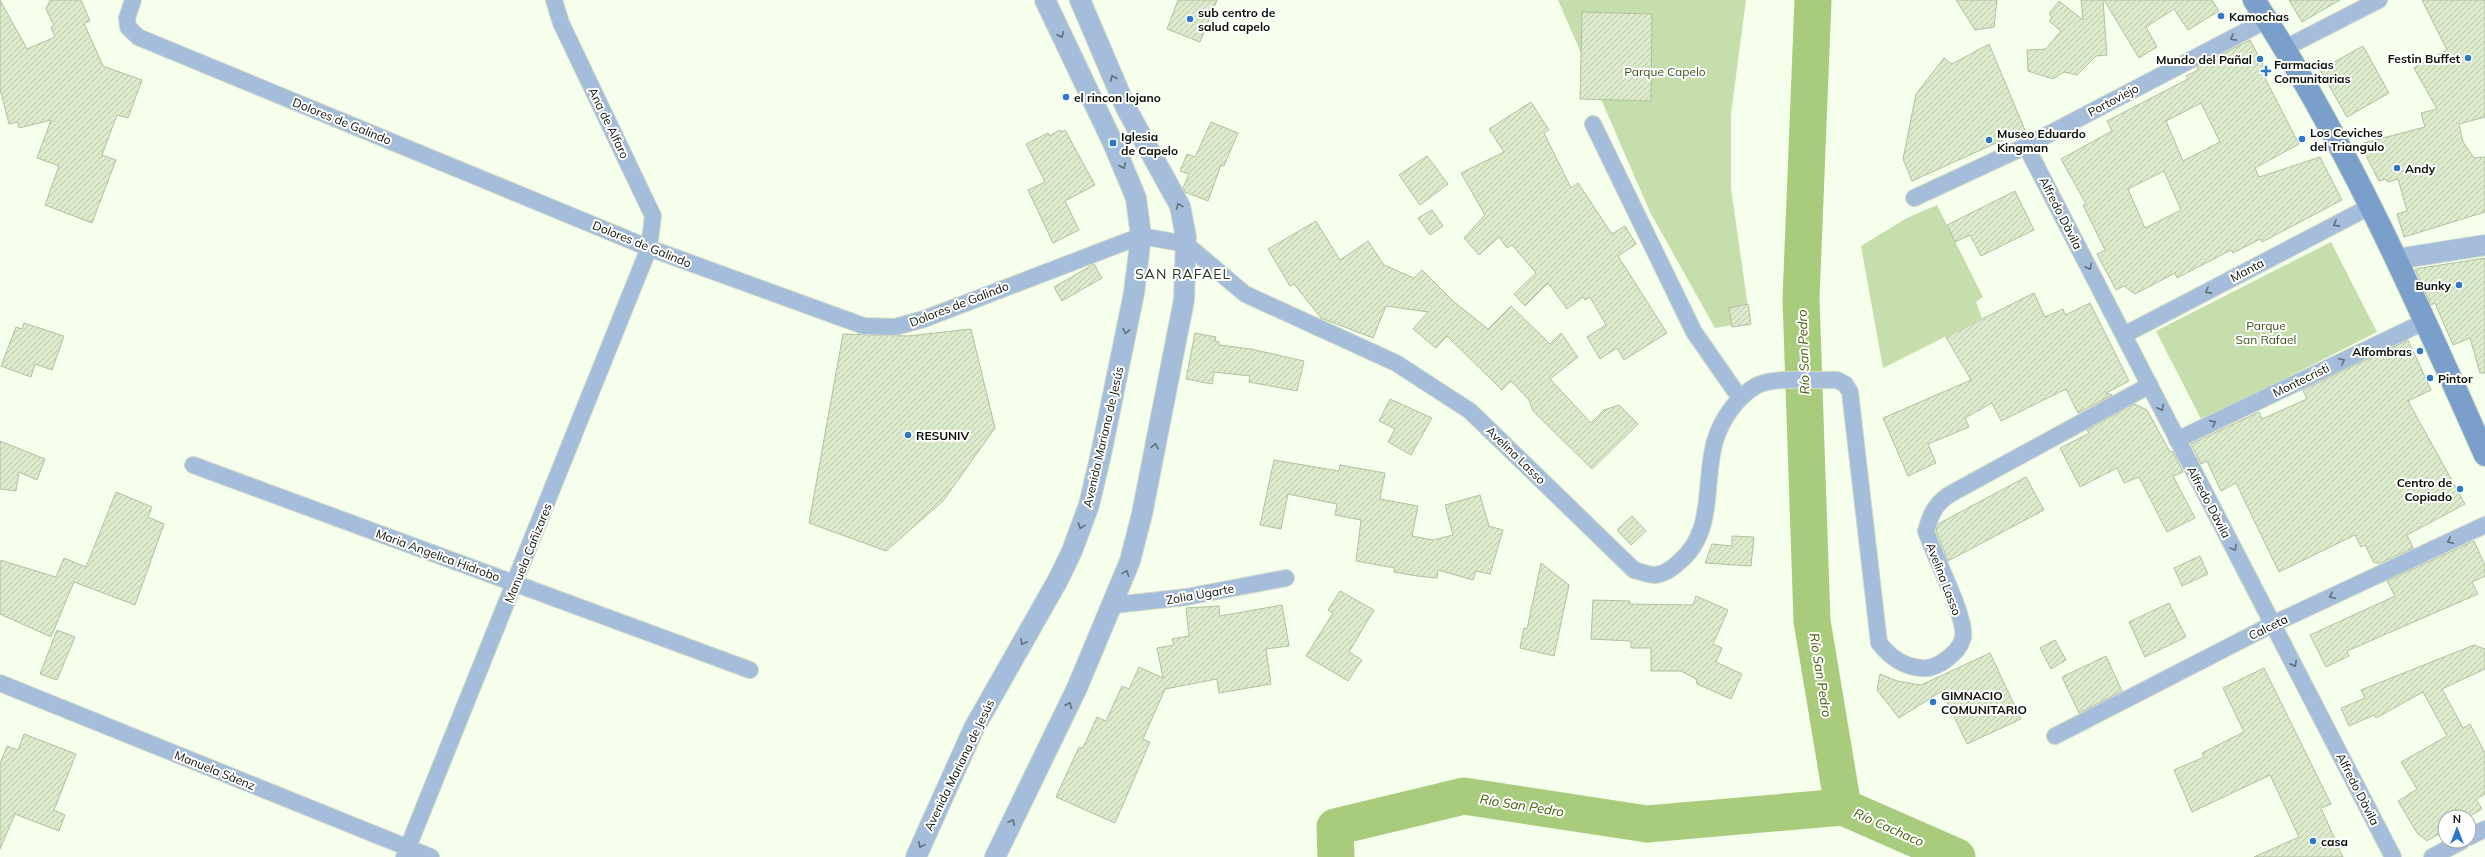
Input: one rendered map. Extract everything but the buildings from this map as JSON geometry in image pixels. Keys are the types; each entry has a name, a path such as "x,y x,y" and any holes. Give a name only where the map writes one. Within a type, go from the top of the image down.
{"main road":[{"path":"2254,0 2285,48 2371,206 2426,321 2485,455"}],"street":[{"name":"Ana de Alfaro","path":"554,0 561,24 653,216 649,248"},
{"name":"Avenida Mariana de Jesús","path":"916,857 974,728 1058,580 1086,512 1101,454 1134,293 1141,236 1136,198 1113,143 1045,0"},
{"path":"995,857 1077,688 1114,605 1130,561 1142,514 1184,300 1186,244 1185,226 1180,206 1126,108 1080,0"},
{"path":"2285,48 2379,0"},
{"name":"Dolores de Galindo","path":"131,5 128,27 138,37 649,248 864,326 895,327 924,319 1141,236"},
{"name":"Portoviejo","path":"1914,198 2026,146 2267,20"},
{"path":"1593,124 1694,332 1740,398"},
{"name":"Alfredo Dàvila","path":"2026,146 2393,857"},
{"name":"Manta","path":"2124,335 2371,206"},
{"path":"1141,236 1186,244"},
{"name":"Avelina Lasso","path":"1186,244 1245,294 1396,363 1470,411 1522,459 1634,570 1655,575 1671,569 1691,553 1703,527 1715,441 1727,415 1740,398 1757,385 1775,381 1837,380 1845,384 1850,392 1879,642 1889,657 1915,668 1929,669 1944,661 1959,649 1963,636 1958,611 1926,531 1929,518 1938,502 2150,385"},
{"path":"2397,259 2485,245"},
{"name":"Manuela Cañizares","path":"406,852 516,584 649,248"},
{"name":"Montecristi","path":"2177,440 2426,321"},
{"name":"Maria Angelica Hidrobo","path":"194,465 750,670"},
{"name":"Calceta","path":"2055,736 2273,624 2485,525"},
{"name":"ZoIia Ugarte","path":"1114,605 1186,598 1286,578"},
{"name":"Manuela Sàenz","path":"0,683 406,852 430,857"},
{"path":"2432,857 2447,849"}],"green space":[{"name":"Parque Capelo","path":"1558,0 1746,0 1731,114 1731,188 1750,322 1715,328 1650,212"},
{"path":"1937,205 1983,297 1976,302 1982,318 1883,368 1861,246 1907,218"},
{"name":"Parque San Rafael","path":"2331,242 2377,332 2202,421 2156,331"}],"waterway":[{"name":"Río San Pedro","path":"1336,857 1335,827 1464,796 1647,824 1843,807 1812,621 1801,299 1813,0"},
{"name":"Río Cachaco","path":"1843,807 1957,857"}],"place":[{"name":"Kamochas","path":"2221,16"},
{"name":"sub centro de salud capelo","path":"1190,19"},
{"name":"Festin Buffet","path":"2468,58"},
{"name":"Mundo del Pañal","path":"2260,59"},
{"name":"Farmacias Comunitarias","path":"2266,71"},
{"name":"el rincon lojano","path":"1066,97"},
{"name":"Los Ceviches del Triangulo","path":"2302,139"},
{"name":"Museo Eduardo Kingman","path":"1989,140"},
{"name":"Iglesia de Capelo","path":"1113,143"},
{"name":"Andy","path":"2397,168"},
{"name":"Bunky","path":"2459,285"},
{"name":"Alfombras","path":"2420,351"},
{"name":"Pintor","path":"2430,378"},
{"name":"RESUNIV","path":"908,435"},
{"name":"Centro de Copiado","path":"2460,489"},
{"name":"GIMNACIO COMUNITARIO","path":"1933,702"},
{"name":"casa","path":"2313,841"}],"district":[{"name":"SAN RAFAEL","path":"1183,274"}]}
